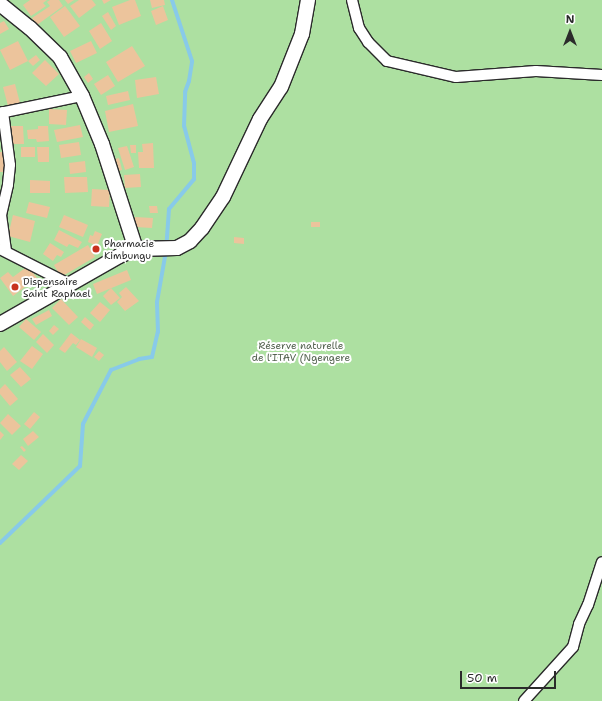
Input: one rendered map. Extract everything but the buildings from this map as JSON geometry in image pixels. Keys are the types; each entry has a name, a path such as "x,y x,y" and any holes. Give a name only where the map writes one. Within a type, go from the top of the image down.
{"street":[{"path":"0,324 71,285 119,256 136,249 177,248 190,241 202,228 223,197 260,119 281,87 302,34 308,0"},
{"path":"352,0 359,28 368,42 387,61 456,77 536,71 602,75"},
{"path":"0,4 30,28 60,57 82,96 102,144 136,249"},
{"path":"71,285 3,250 1,215 8,186 10,165 2,112 82,96"},
{"path":"524,701 573,647 579,624 602,562"}],"green space":[{"name":"Réserve naturelle de l'ITAV (Ngengere","path":"0,0 602,0 602,701 0,701"}],"waterway":[{"path":"0,543 80,466 83,424 111,370 139,359 152,357 158,332 157,302 166,251 169,209 194,179 194,163 184,126 185,92 189,81 192,61 172,0"}],"place":[{"name":"Pharmacie Kimbungu","path":"96,249"},
{"name":"Dispensaire Saint Raphael","path":"15,287"}]}
